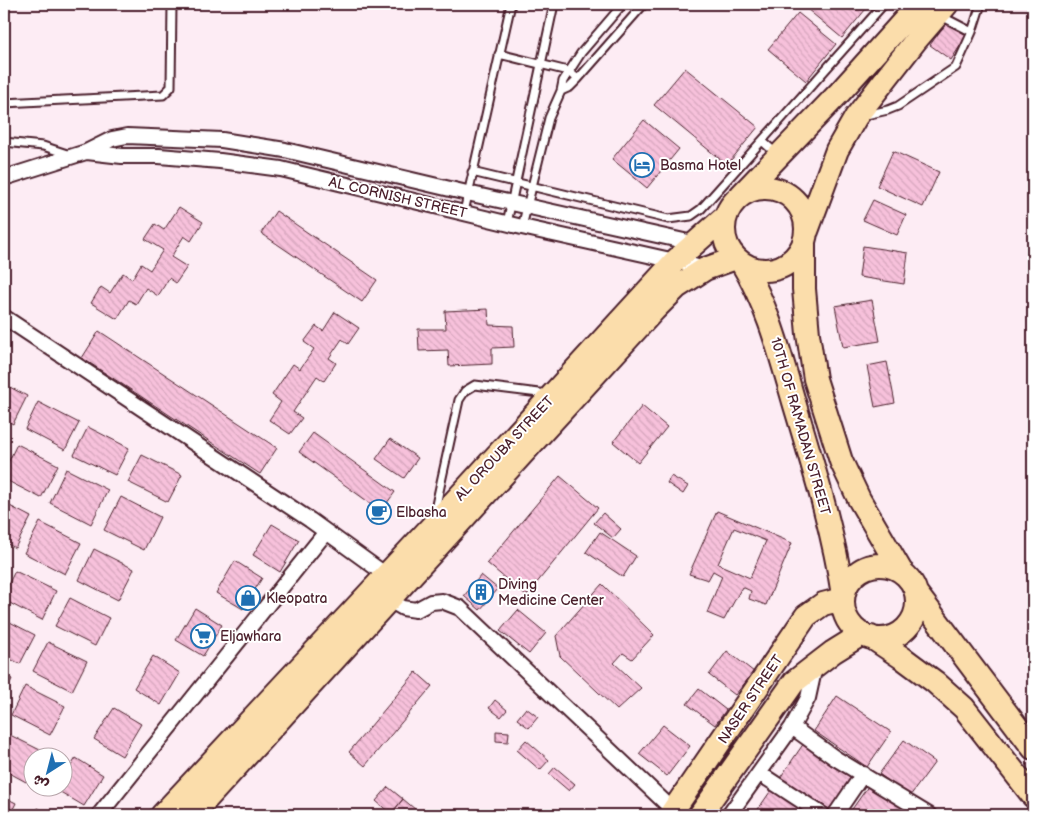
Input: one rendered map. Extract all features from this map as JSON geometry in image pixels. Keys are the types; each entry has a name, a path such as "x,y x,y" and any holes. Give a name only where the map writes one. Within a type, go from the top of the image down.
{"main road":[{"path":"934,7 856,117 837,150 796,257 784,266 770,270 755,269 739,261 729,249 725,238 726,216 732,204 840,92 934,7"},
{"path":"741,195 753,189 766,188 779,190 790,196 799,206 805,218 805,237"},
{"name":"AL OROUBA STREET","path":"162,815 432,526 675,261 693,243 726,216"},
{"name":"10TH OF RAMADAN STREET","path":"805,237 804,289 815,379 841,461 859,499 901,571"},
{"name":"10TH OF RAMADAN STREET","path":"739,261 754,283 772,328 830,522 843,597"},
{"name":"AL OROUBA STREET","path":"192,815 654,310 677,287 705,269 739,261"},
{"path":"1033,748 917,594 911,581 901,571 887,565 872,565 859,570 848,581 843,597 844,613 851,625 904,659 935,682 964,708 1033,796"},
{"path":"867,636 876,639 890,638 902,632 912,621 917,608 917,594"},
{"name":"NASER STREET","path":"672,813 806,616 823,604 843,597"},
{"name":"NASER STREET","path":"700,815 794,682 815,665 867,636"}],"street":[{"name":"AL CORNISH STREET","path":"8,175 86,152 112,139 127,136 222,140 285,150 510,203 693,243"},
{"name":"AL CORNISH STREET","path":"86,152 122,156 159,156 220,161 281,169 705,269"},
{"path":"4,317 326,532 386,575"},
{"path":"99,815 326,532"},
{"path":"389,600 403,608 416,610 431,602 442,602 460,608 672,813"},
{"path":"729,815 792,727 808,698 815,665"},
{"path":"792,727 835,758 928,815"},
{"path":"759,772 823,815"},
{"path":"835,815 863,774"}],"lane":[{"path":"4,103 163,95 172,87 172,4"},
{"path":"464,212 511,4"},
{"path":"506,223 554,4"},
{"path":"522,226 549,118 561,91 562,81 568,71 623,4"},
{"path":"561,91 570,87 578,79 644,4"},
{"path":"472,172 668,219 691,216 701,209 884,4"},
{"path":"856,117 898,106 956,67 972,32 981,4"},
{"path":"934,7 972,32"},
{"path":"499,54 568,71 578,79"},
{"path":"762,141 779,156"},
{"path":"4,142 43,146 72,156"},
{"path":"432,526 459,400 465,391 475,386 552,395"}],"building":[{"path":"801,4 870,4 842,38"},
{"path":"798,13 836,44 806,81 768,49"},
{"path":"943,22 967,35 951,60 930,45 938,34"},
{"path":"685,68 758,127 727,165 654,105"},
{"path":"644,120 679,149 647,188 612,159"},
{"path":"893,151 939,172 923,207 877,186"},
{"path":"873,200 906,215 897,235 863,220"},
{"path":"179,207 203,222 191,241 184,236 171,257 187,267 176,283 169,278 158,296 146,288 136,304 129,300 117,319 91,303 101,287 110,293 123,273 132,279 141,264 150,270 163,250 145,239 155,224 164,230"},
{"path":"276,211 377,280 362,302 261,233"},
{"path":"863,246 908,253 904,284 859,277"},
{"path":"872,300 880,341 843,347 835,306"},
{"path":"488,309 489,325 513,326 514,347 492,348 492,364 449,366 448,350 419,351 418,329 446,329 445,311"},
{"path":"335,312 359,328 348,344 342,339 329,358 336,363 324,381 317,376 293,412 302,418 290,434 269,420 281,402 272,395 293,364 300,369 314,349 304,342 316,326 323,331"},
{"path":"99,331 277,448 260,474 82,358"},
{"path":"887,362 895,403 875,407 867,366"},
{"path":"4,384 27,396 13,424 4,419"},
{"path":"38,402 79,423 65,450 25,429"},
{"path":"642,406 667,427 638,463 613,442"},
{"path":"88,427 129,448 115,475 74,455"},
{"path":"313,433 395,492 381,511 299,452"},
{"path":"390,439 418,458 404,478 376,459"},
{"path":"17,444 58,465 41,498 4,479 4,471"},
{"path":"142,455 182,475 168,502 128,482"},
{"path":"66,469 108,490 91,524 50,503"},
{"path":"560,476 598,508 526,596 487,563"},
{"path":"671,476 688,486 683,494 667,483"},
{"path":"121,497 160,517 144,550 104,530"},
{"path":"4,503 31,517 15,548 4,542"},
{"path":"717,511 792,543 766,605 749,599 751,591 742,587 724,620 707,613 722,576 713,571 708,580 689,574","holes":["734,528 766,541 750,578 718,564"]},
{"path":"603,513 621,529 613,538 594,523"},
{"path":"40,522 81,543 65,574 24,553"},
{"path":"272,524 299,540 280,572 253,555"},
{"path":"600,532 636,556 623,577 586,552"},
{"path":"94,549 134,569 118,600 79,580"},
{"path":"235,561 262,578 243,609 216,593"},
{"path":"15,571 56,591 42,620 4,600 4,593"},
{"name":"Diving Medicine Center","path":"481,575 498,589 480,610 464,596"},
{"path":"602,584 654,635 632,659 623,653 614,663 641,688 617,710 560,656 556,636"},
{"path":"70,598 109,618 95,646 55,626"},
{"path":"195,608 222,625 203,656 176,640"},
{"path":"518,610 546,633 529,654 500,631"},
{"path":"4,619 35,635 20,664 4,656"},
{"path":"48,642 87,661 72,691 33,671"},
{"path":"727,651 754,672 735,695 709,675"},
{"path":"153,656 180,673 161,705 134,688"},
{"path":"416,672 432,686 365,766 349,752"},
{"path":"4,675 12,679 4,696"},
{"path":"25,686 65,706 50,735 11,715"},
{"path":"699,689 726,710 715,725 687,704"},
{"path":"837,696 891,732 867,767 814,731"},
{"path":"495,700 507,710 501,717 489,708"},
{"path":"114,708 141,724 122,756 94,739"},
{"path":"526,708 538,717 529,728 517,719"},
{"path":"663,725 690,746 667,776 639,754"},
{"path":"496,731 509,732 508,742 496,741"},
{"path":"4,732 32,746 22,746 22,780 4,770"},
{"path":"526,740 549,760 540,770 517,750"},
{"path":"904,740 935,762 910,796 879,774"},
{"path":"804,743 857,779 834,814 780,778"},
{"path":"76,758 103,775 84,806 67,796 72,796 72,764"},
{"path":"555,767 575,784 569,791 549,774"},
{"path":"869,785 914,815 848,815"},
{"path":"388,787 403,799 391,814 376,801"},
{"path":"772,789 811,815 754,815"},
{"path":"4,797 16,803 10,815 4,815"},
{"path":"403,799 422,815 392,815"},
{"path":"38,808 50,815 34,815"}],"place":[{"name":"Basma Hotel","path":"642,165"},
{"name":"Elbasha","path":"379,512"},
{"name":"Diving Medicine Center","path":"481,592"},
{"name":"Kleopatra","path":"248,598"},
{"name":"Eljawhara","path":"203,636"}]}
